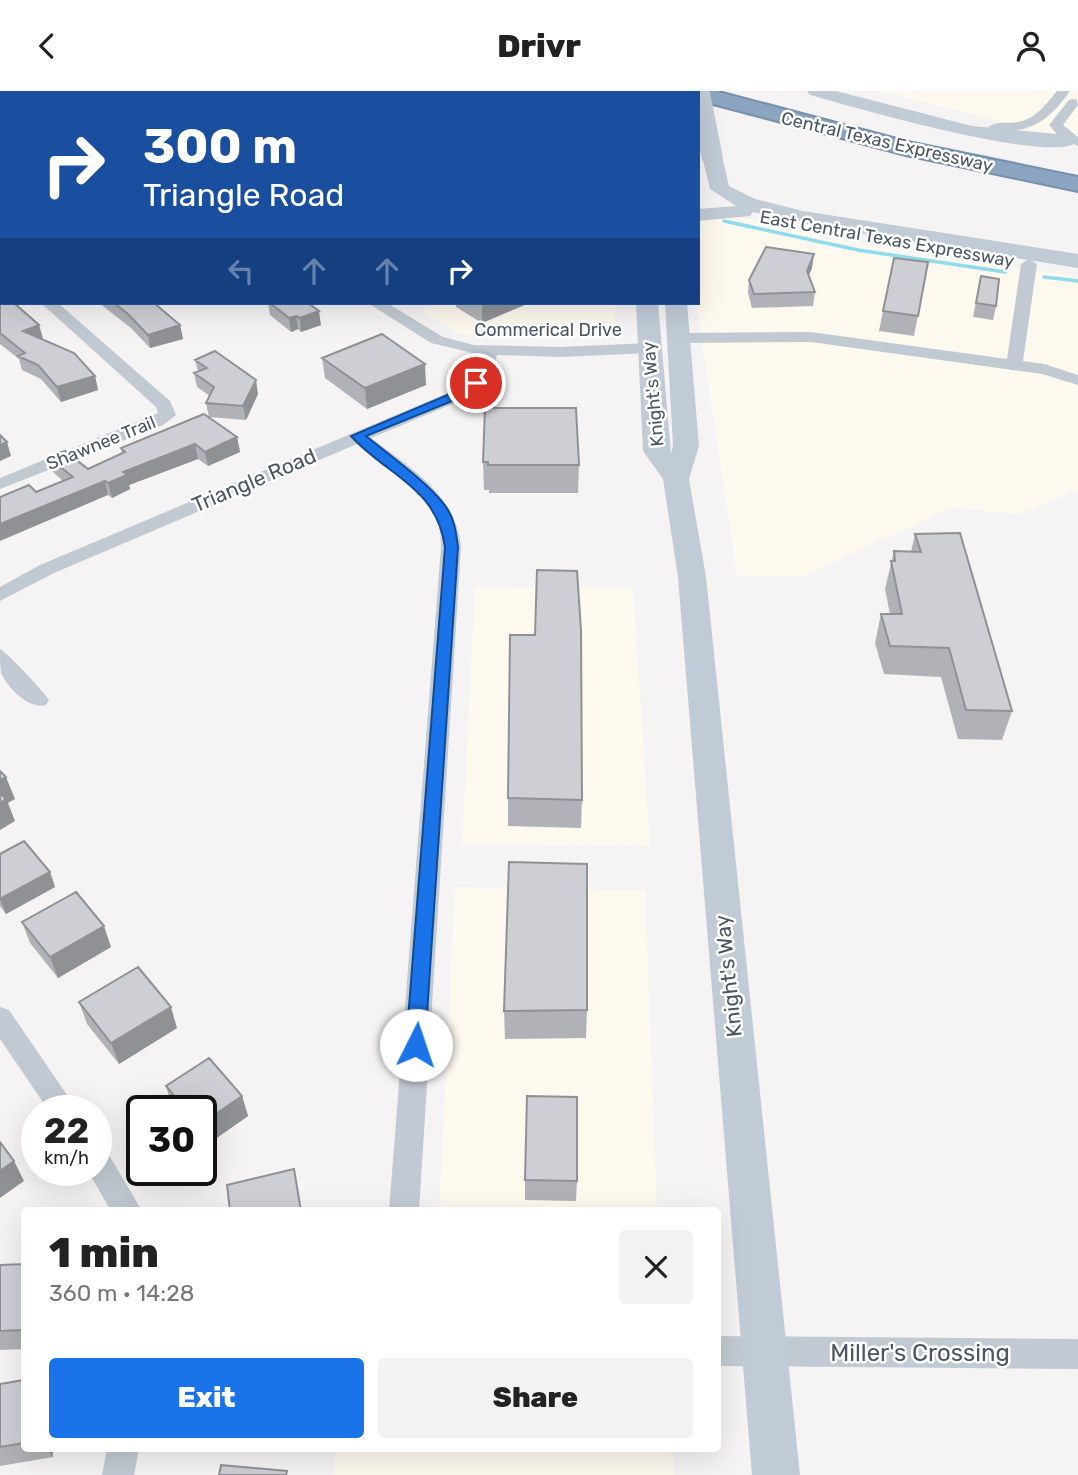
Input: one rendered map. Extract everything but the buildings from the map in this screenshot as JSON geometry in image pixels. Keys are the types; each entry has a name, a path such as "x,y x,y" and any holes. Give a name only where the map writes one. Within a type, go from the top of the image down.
{"highway":[{"name":"Central Texas Expressway","path":"700,93 906,148 1078,184"},
{"path":"700,120 723,126"}],"main road":[{"path":"816,91 988,133 1035,141 1075,142"},
{"path":"851,91 995,127 1075,142"},
{"path":"700,101 720,189 738,201 821,221 1078,261"},
{"name":"East Central Texas Expressway","path":"700,201 878,241 1078,270"},
{"path":"700,215 743,212"},
{"name":"Knight's Way","path":"647,305 656,451 676,479"},
{"name":"Knight's Way","path":"676,305 686,446 676,479 692,577 776,1475"},
{"path":"649,348 662,351 667,391 684,407"}],"street":[{"path":"995,127 1033,124 1040,120 1064,91"},
{"path":"1075,142 1056,125 1078,98"},
{"path":"1014,364 1029,264"},
{"name":"Shawnee Trail","path":"0,484 166,415 164,405 51,305"},
{"name":"Commerical Drive","path":"379,305 437,341 454,347 490,351 561,352 649,348"},
{"path":"678,338 811,337 1014,364 1062,373 1078,380"},
{"name":"Triangle Road","path":"0,595 47,569 468,391 484,372 490,351"},
{"path":"357,436 403,472 441,510 449,527 452,547 404,1207"},
{"path":"0,656 19,682 38,700"},
{"path":"0,1018 9,1049 50,1095"},
{"path":"112,1186 125,1207"},
{"name":"Miller's Crossing","path":"721,1351 1078,1354"},
{"path":"118,1475 122,1452"}],"shaded area":[{"path":"880,91 1078,91 1078,139 1042,132"},
{"path":"700,207 821,237 992,266 1078,276 1078,490 1019,514 951,508 807,575 737,576 696,305 700,305"},
{"path":"433,305 616,305 613,337 459,334 420,310"},
{"path":"475,587 633,588 650,846 462,845"},
{"path":"455,887 645,890 657,1207 439,1207"},
{"path":"335,1452 673,1452 674,1475 333,1475"}],"waterway":[{"path":"724,221 858,250 1005,272"},
{"path":"1044,277 1078,281"}],"route":[{"path":"416,1045 452,547 449,527 441,510 403,472 357,436 468,391 476,383"}]}
